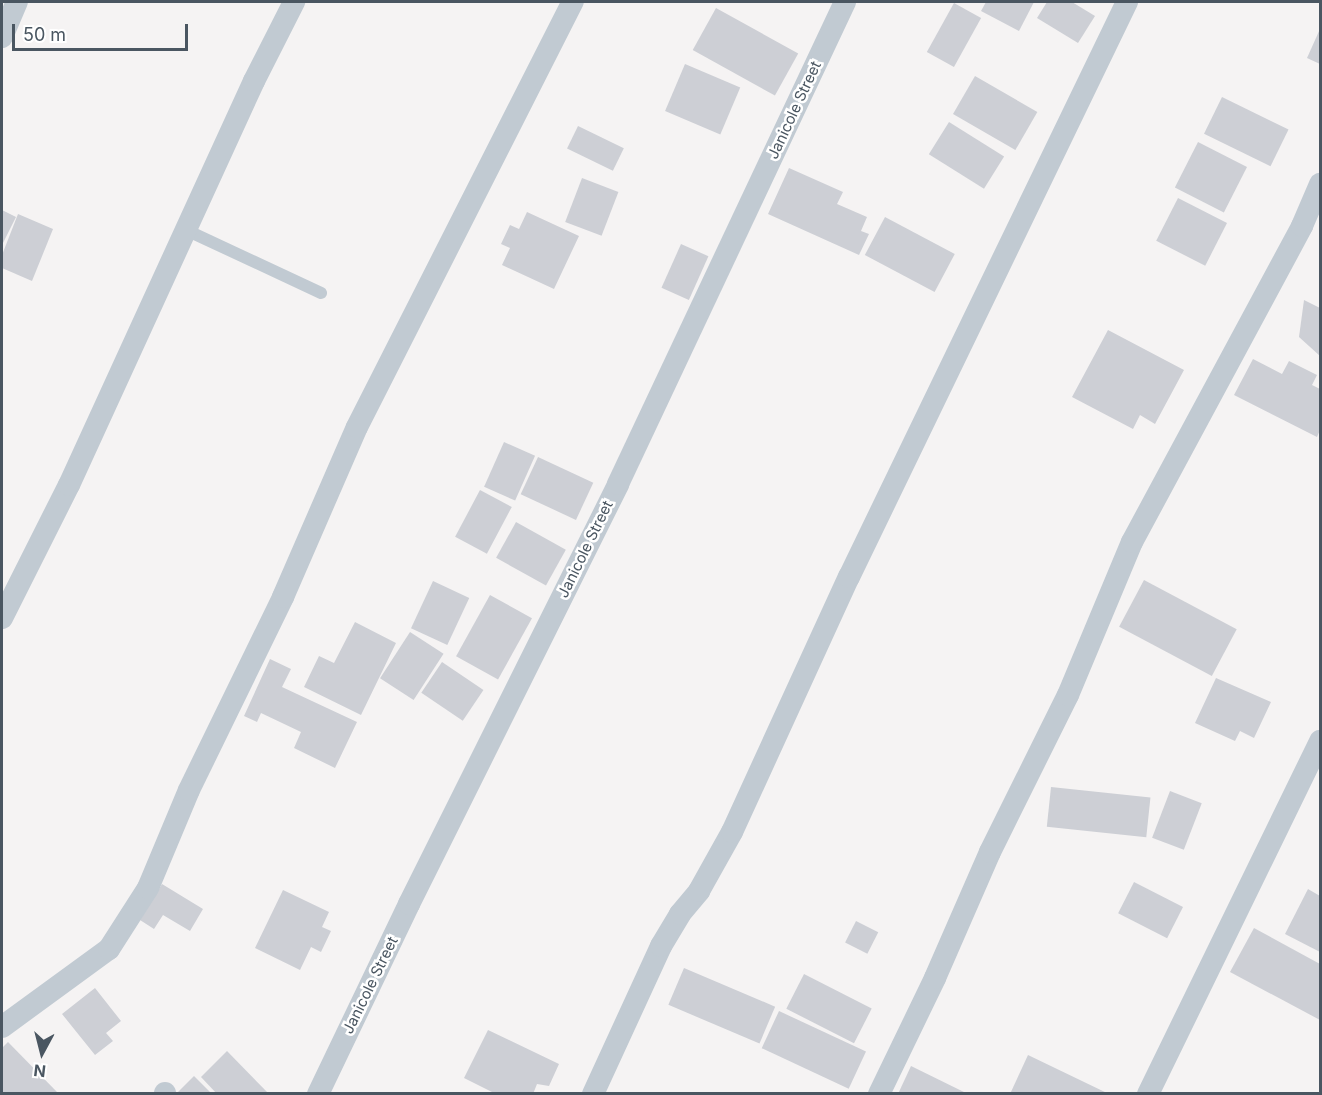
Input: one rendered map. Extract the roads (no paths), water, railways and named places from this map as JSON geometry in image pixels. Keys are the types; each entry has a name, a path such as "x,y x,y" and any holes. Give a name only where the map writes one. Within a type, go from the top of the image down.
{"street":[{"path":"2,37 17,2"},
{"path":"2,618 69,485 294,2"},
{"path":"2,1027 109,949 148,888 189,790 283,597 357,427 573,2"},
{"name":"Janicole Street","path":"318,1094 414,894 618,484 845,2"},
{"path":"593,1094 661,946 680,914 699,891 732,832 849,577 1127,2"},
{"path":"879,1094 935,978 990,852 1068,695 1132,542 1302,226 1320,184"},
{"path":"1148,1094 1320,741"}],"lane":[{"path":"186,230 321,293"}]}
